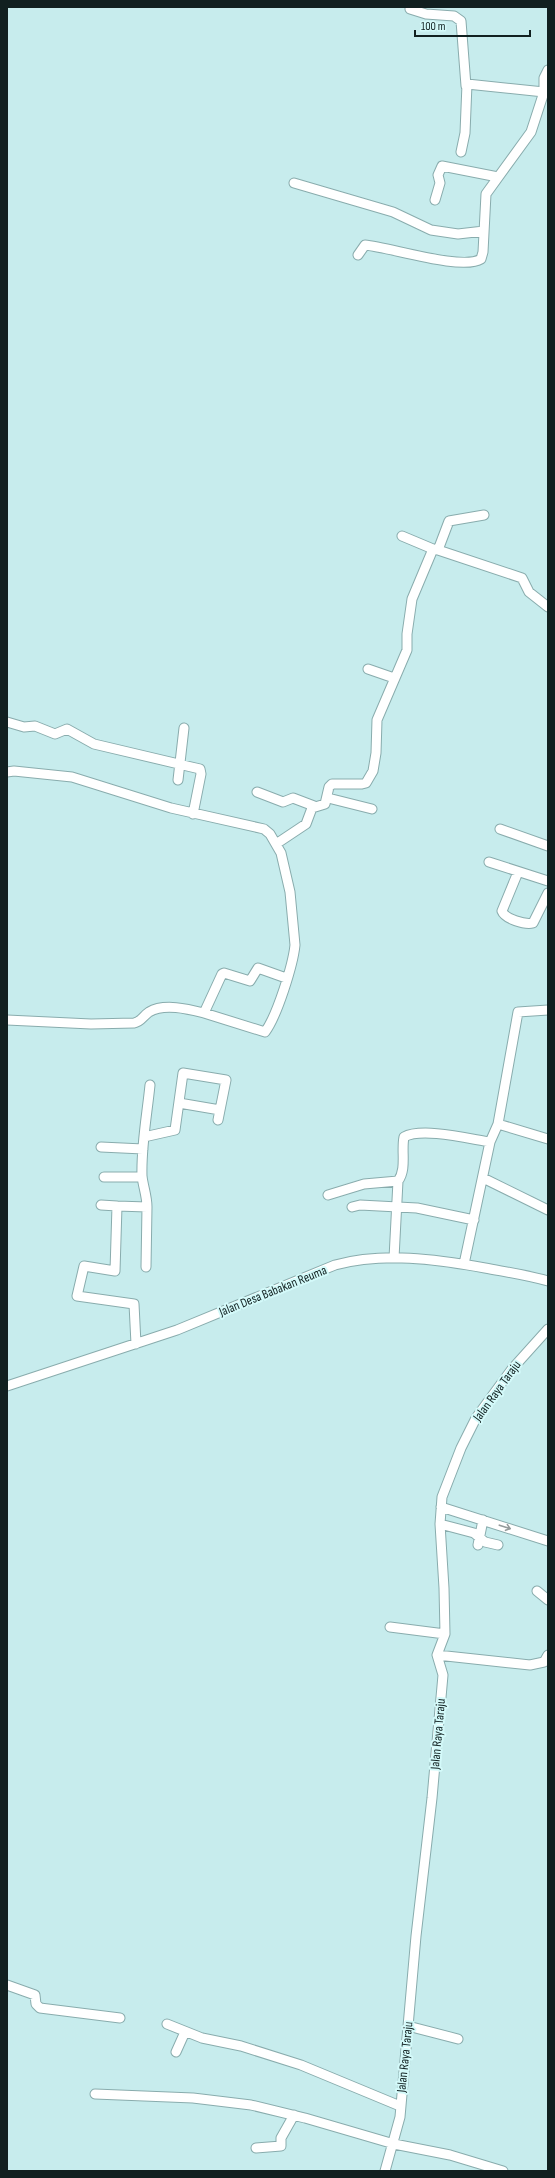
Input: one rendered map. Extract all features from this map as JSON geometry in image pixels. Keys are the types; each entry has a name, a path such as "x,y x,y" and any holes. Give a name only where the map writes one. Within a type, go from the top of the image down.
{"street":[{"path":"410,9 426,14 454,16 461,21 466,86 465,133 461,152"},
{"path":"358,255 365,245 442,261 475,261 481,259 486,194 531,132 544,92 544,78 548,70"},
{"path":"466,86 468,84 544,92"},
{"path":"435,200 440,183 438,175 442,166 498,177"},
{"path":"294,183 393,212 432,230 458,234 484,231"},
{"path":"257,792 283,802 293,798 314,806 325,804 330,788 334,783 366,783 369,779 376,753 377,720 407,650 406,634 412,599 449,521 484,515"},
{"path":"402,536 435,549 522,578 529,592 548,607"},
{"path":"368,668 394,678"},
{"path":"7,722 24,727 35,726 55,734 67,729 94,744 201,770 193,814"},
{"path":"178,780 184,728"},
{"path":"7,772 14,771 72,777 193,814 261,827 270,834 281,853 289,886 295,945 294,956 279,1000 265,1032 204,1013 167,1008 148,1012 138,1022 134,1023 91,1024 10,1021 7,1029"},
{"path":"328,798 372,809"},
{"path":"276,844 306,824 314,806"},
{"path":"500,829 548,846"},
{"path":"489,862 548,881"},
{"path":"518,872 502,911 507,918 528,924 533,923 548,893"},
{"path":"204,1013 222,974 224,973 250,981 258,968 286,978"},
{"path":"464,1264 490,1142 498,1124 518,1012 548,1010"},
{"path":"144,1137 175,1130 183,1074 226,1080 218,1120"},
{"path":"146,1267 147,1198 142,1177 144,1137 150,1085"},
{"path":"179,1103 220,1110"},
{"path":"498,1124 548,1139"},
{"path":"394,1258 398,1206 398,1181 404,1160 404,1137 409,1135 426,1134 490,1142"},
{"path":"101,1147 143,1149"},
{"path":"104,1177 142,1177"},
{"path":"483,1178 548,1210"},
{"path":"328,1195 364,1184 398,1181"},
{"path":"101,1205 147,1207"},
{"path":"352,1207 360,1205 398,1206 431,1210 474,1220"},
{"path":"117,1206 115,1270 84,1266 77,1296 134,1304 136,1344"},
{"name":"Jalan Desa Babakan Reuma","path":"7,1386 177,1330 335,1265 362,1259 425,1259 464,1264 548,1281"},
{"name":"Jalan Raya Taraju","path":"386,2171 398,2126 432,1798 443,1675 437,1655 444,1634 444,1588 440,1524 442,1497 461,1448 476,1418 512,1369 548,1329"},
{"path":"441,1507 548,1541"},
{"path":"478,1540 483,1520"},
{"path":"440,1524 460,1528 478,1540 498,1545"},
{"path":"537,1591 548,1600"},
{"path":"390,1627 444,1634"},
{"path":"437,1655 530,1665 544,1662 548,1656"},
{"path":"7,1985 36,1995 37,2007 40,2008 120,2018"},
{"path":"167,2024 202,2038 222,2041 301,2064 400,2106"},
{"path":"408,2026 458,2039"},
{"path":"176,2052 185,2032"},
{"path":"95,2094 194,2098 251,2105 294,2115 394,2144 450,2156 503,2171"},
{"path":"256,2148 281,2146 281,2136 294,2115"}]}
